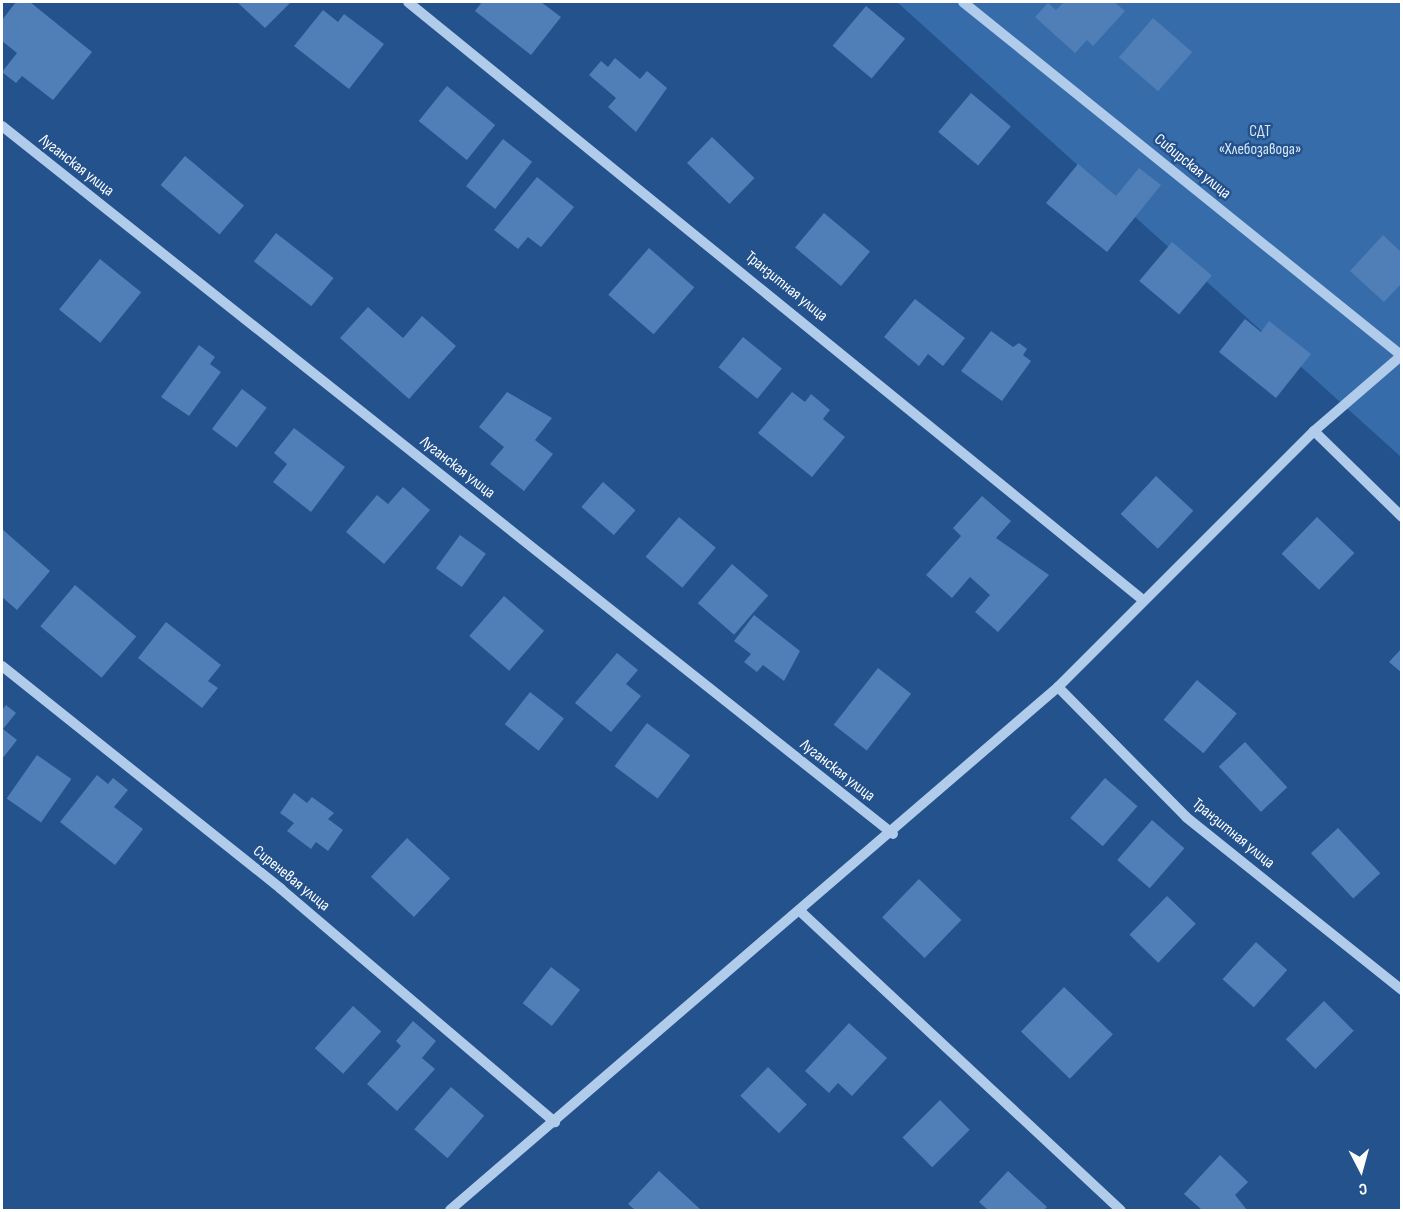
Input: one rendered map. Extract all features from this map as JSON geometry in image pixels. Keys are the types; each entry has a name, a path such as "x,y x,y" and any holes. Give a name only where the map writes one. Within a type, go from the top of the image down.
{"street":[{"name":"Транзитная улица","path":"408,2 1143,600"},
{"name":"Сибирская улица","path":"963,2 1401,355"},
{"name":"Луганская улица","path":"2,126 893,834"},
{"path":"458,1209 555,1122 893,834 1058,687 1314,431 1401,355"},
{"path":"1314,431 1401,517"},
{"name":"Сиреневая улица","path":"2,666 281,889 555,1122"},
{"name":"Транзитная улица","path":"1058,687 1186,817 1401,990"},
{"path":"801,912 1121,1210"}],"green space":[{"name":"СДТ «Хлебозавода»","path":"897,2 1401,2 1401,457"}],"building":[{"path":"16,2 30,2 92,52 53,100 22,76 16,83 2,72 17,53 2,41 2,20"},
{"path":"237,2 291,2 265,28"},
{"path":"482,2 541,2 561,17 531,55 475,11"},
{"path":"1064,2 1114,2 1125,11 1093,46 1087,40 1075,53 1035,17 1048,3 1056,10"},
{"path":"866,6 905,39 872,79 833,46"},
{"path":"323,10 338,22 344,14 384,44 349,89 294,46"},
{"path":"1153,18 1192,52 1158,91 1119,57"},
{"path":"615,58 640,79 647,71 667,88 636,132 608,107 616,98 589,75 601,61 608,67"},
{"path":"447,86 495,125 467,160 419,121"},
{"path":"971,93 1011,126 978,165 938,132"},
{"path":"712,137 754,178 729,204 687,163"},
{"path":"503,139 532,162 495,209 466,186"},
{"path":"185,156 244,205 220,235 161,185"},
{"path":"1078,164 1116,196 1139,168 1161,185 1107,252 1046,203"},
{"path":"537,177 574,207 541,247 528,237 518,249 494,230"},
{"path":"824,213 870,252 841,286 795,247"},
{"path":"276,233 334,278 311,306 254,261"},
{"path":"1383,235 1402,253 1402,283 1384,302 1350,271"},
{"path":"1172,242 1212,275 1179,314 1139,281"},
{"path":"649,248 694,287 654,334 608,295"},
{"path":"100,259 141,292 100,343 59,310"},
{"path":"915,299 965,338 943,366 928,354 919,366 884,337"},
{"path":"368,307 403,338 422,316 456,346 409,399 340,338"},
{"path":"1245,319 1261,332 1269,321 1311,354 1276,398 1219,352"},
{"path":"991,331 1013,347 1019,343 1027,349 1023,355 1031,361 1002,401 961,371"},
{"path":"743,337 782,368 757,399 718,367"},
{"path":"199,345 215,357 210,364 221,372 189,416 161,397"},
{"path":"242,389 267,408 237,448 212,429"},
{"path":"507,392 552,418 535,440 553,454 524,491 490,464 504,447 479,427"},
{"path":"792,392 805,402 811,394 830,410 823,419 845,437 812,477 758,433"},
{"path":"294,428 345,467 311,512 273,482 287,464 274,453"},
{"path":"1156,476 1193,511 1158,549 1121,514"},
{"path":"603,482 635,510 614,535 581,507"},
{"path":"403,487 430,510 384,564 346,532 377,495 388,504"},
{"path":"982,496 1011,521 996,538 1049,575 998,632 975,612 990,595 970,577 952,598 926,575 961,536 953,528"},
{"path":"679,517 716,548 682,588 646,557"},
{"path":"1317,517 1354,553 1319,590 1282,554"},
{"path":"2,529 50,571 17,610 2,597"},
{"path":"460,535 486,554 462,587 436,568"},
{"path":"732,564 768,595 734,635 698,603"},
{"path":"75,585 136,636 102,678 40,626"},
{"path":"504,596 544,631 509,671 469,636"},
{"path":"754,615 800,651 784,681 763,665 757,672 744,662 751,654 734,641"},
{"path":"166,622 221,665 208,681 218,688 202,708 138,658"},
{"path":"1402,648 1402,673 1389,662"},
{"path":"617,653 638,670 626,684 641,696 611,732 575,703"},
{"path":"878,668 911,694 867,751 834,725"},
{"path":"1197,680 1237,713 1203,753 1164,720"},
{"path":"530,692 564,718 539,751 505,724"},
{"path":"6,705 16,713 3,729 17,740 2,759 2,710"},
{"path":"647,723 690,755 658,799 615,766"},
{"path":"1245,742 1287,787 1261,812 1219,767"},
{"path":"37,755 71,779 41,823 7,798"},
{"path":"97,775 108,784 113,778 128,790 114,807 143,829 115,865 60,822"},
{"path":"1105,778 1137,806 1103,846 1070,818"},
{"path":"294,793 307,803 312,797 334,813 328,819 343,830 328,851 316,842 311,849 287,831 294,823 280,813"},
{"path":"1152,820 1184,848 1150,888 1117,860"},
{"path":"1338,828 1380,873 1353,899 1311,853"},
{"path":"407,838 450,878 414,917 371,877"},
{"path":"919,879 961,920 925,958 882,917"},
{"path":"1167,896 1196,924 1158,963 1129,935"},
{"path":"1256,942 1287,970 1254,1007 1223,979"},
{"path":"551,967 580,990 552,1026 523,1003"},
{"path":"1064,987 1113,1034 1070,1079 1021,1032"},
{"path":"1324,1001 1354,1031 1316,1069 1286,1039"},
{"path":"353,1006 381,1031 343,1074 315,1048"},
{"path":"413,1021 436,1041 422,1058 435,1069 397,1111 367,1084 401,1046 396,1041"},
{"path":"849,1023 887,1058 852,1096 838,1083 829,1093 805,1071"},
{"path":"768,1067 807,1105 779,1133 740,1096"},
{"path":"451,1087 484,1116 447,1158 414,1129"},
{"path":"940,1100 970,1130 932,1167 903,1137"},
{"path":"1220,1155 1248,1182 1235,1195 1247,1210 1202,1210 1184,1194"},
{"path":"659,1171 701,1210 635,1210 628,1204"},
{"path":"1008,1171 1047,1207 1044,1210 988,1210 979,1202"}]}
